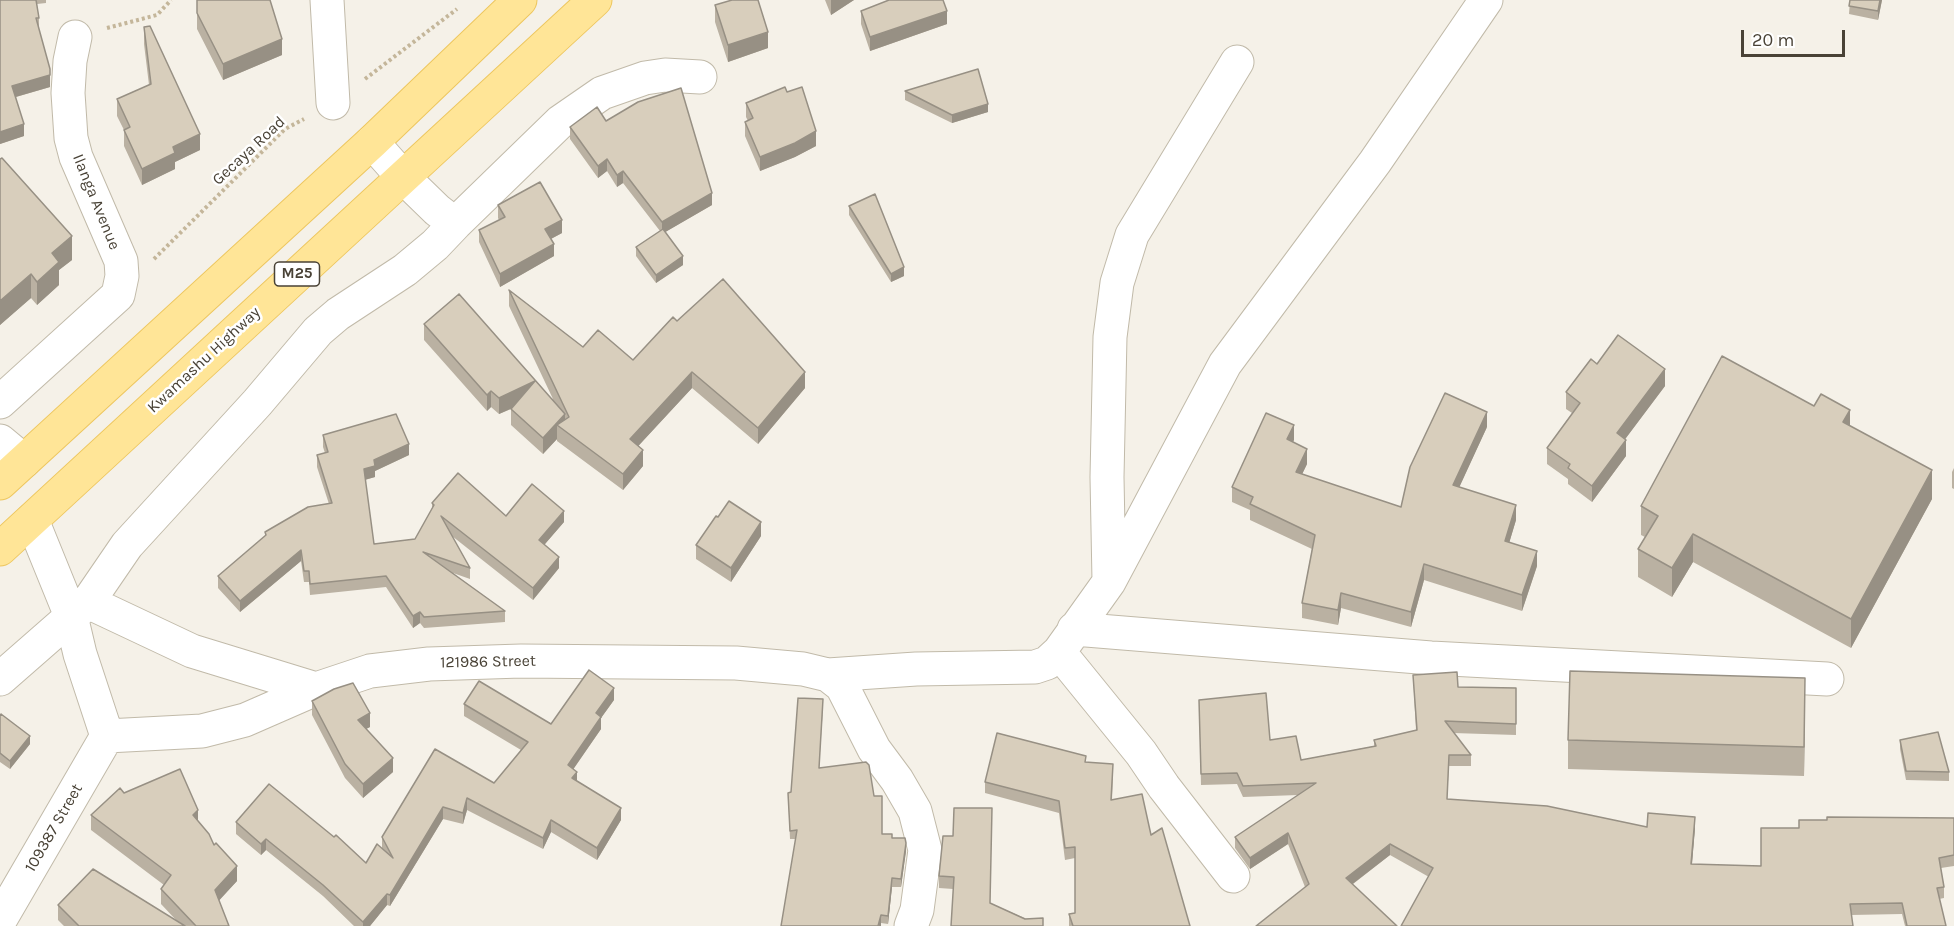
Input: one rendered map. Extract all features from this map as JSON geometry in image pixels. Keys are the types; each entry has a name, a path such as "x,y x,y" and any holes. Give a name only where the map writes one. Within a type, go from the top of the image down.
{"main road":[{"name":"M25","path":"0,483 12,451 372,142 520,0"},
{"name":"Kwamashu Highway","path":"0,549 595,0"}],"street":[{"path":"327,0 333,103"},
{"path":"1066,641 1109,582 1225,364 1375,162 1486,0"},
{"name":"Ilanga Avenue","path":"75,37 70,61 68,93 71,138 76,157 121,261 122,276 117,295"},
{"path":"1109,582 1107,477 1110,337 1116,284 1132,235 1237,62"},
{"path":"0,679 80,609 127,545 257,403 318,331 338,314 414,263 560,122 602,93 645,78 665,75 700,77"},
{"path":"372,142 402,177 455,224"},
{"path":"0,402 117,295"},
{"path":"32,520 80,609 80,654 107,736"},
{"path":"80,609 192,651 316,689"},
{"path":"1066,641 1827,679"},
{"path":"1066,641 1164,787 1233,876"},
{"name":"121986 Street","path":"107,736 202,731 245,720 316,689 370,671 441,663 533,661 736,663 803,669 828,675 916,669 1035,667 1047,663 1066,641"},
{"path":"828,675 842,686 873,749 897,780 915,811 925,850 917,910 911,926"},
{"name":"109387 Street","path":"0,920 107,736"}],"path":[{"path":"75,37 157,15 171,0"},
{"name":"Gecaya Road","path":"117,295 285,129 333,103 460,7"}],"building":[{"path":"0,0 36,0 39,18 36,18 50,75 12,86 24,124 0,132"},
{"path":"197,0 270,0 282,39 223,64 197,13"},
{"path":"732,0 758,0 768,32 728,45 715,5"},
{"path":"889,0 943,0 947,11 870,37 861,11"},
{"path":"1850,0 1880,0 1878,11 1849,6"},
{"path":"150,26 200,134 173,147 175,153 142,169 124,130 130,127 117,99 151,84 144,27"},
{"path":"978,69 988,104 952,115 905,91"},
{"path":"785,87 787,92 802,87 816,131 795,143 760,157 745,122 753,118 746,103"},
{"path":"681,88 712,193 662,222 623,171 617,175 607,159 598,166 570,127 597,107 606,121 638,102"},
{"path":"2,158 72,236 52,253 59,262 37,282 31,274 0,301 0,159"},
{"path":"540,182 562,220 545,229 554,244 500,274 479,230 505,217 498,205"},
{"path":"875,194 904,267 891,274 849,206"},
{"path":"663,229 683,256 656,275 636,247"},
{"path":"723,279 805,372 758,428 692,372 630,439 643,450 623,474 557,425 569,417 509,290 583,347 598,330 633,360 673,317 677,321"},
{"path":"459,294 565,414 543,438 511,409 535,381 499,398 491,391 487,395 424,324"},
{"path":"1618,335 1665,369 1617,433 1626,440 1592,486 1568,468 1570,464 1547,448 1580,403 1566,392 1591,359 1597,364"},
{"path":"1722,356 1814,406 1821,394 1850,410 1843,422 1932,470 1851,619 1693,534 1672,568 1638,549 1658,516 1641,506"},
{"path":"1445,393 1487,412 1453,485 1516,505 1505,541 1537,551 1522,595 1424,564 1411,612 1341,593 1338,610 1302,603 1315,535 1250,504 1253,497 1232,487 1266,413 1294,425 1287,439 1307,449 1296,472 1401,507 1410,467"},
{"path":"396,414 409,444 374,460 375,466 364,469 374,544 415,539 434,505 432,503 458,473 506,516 532,484 564,511 539,540 559,557 533,588 441,516 470,568 423,552 505,611 424,617 420,612 413,616 386,576 310,584 309,571 304,571 301,550 240,601 218,576 266,535 265,532 308,507 332,503 317,455 328,452 323,435"},
{"path":"729,501 761,522 731,568 696,545"},
{"path":"589,670 614,688 596,713 601,717 568,765 577,772 572,778 621,808 597,848 551,820 543,838 467,798 463,813 443,807 390,895 387,894 363,922 323,885 266,839 261,844 236,822 269,784 334,837 336,835 366,863 377,844 393,858 382,837 435,749 494,783 528,742 464,704 479,681 551,724"},
{"path":"1570,671 1805,678 1804,747 1568,740"},
{"path":"1457,672 1458,687 1516,688 1516,724 1445,721 1471,755 1449,755 1447,799 1547,806 1647,827 1648,813 1695,817 1691,864 1761,866 1761,828 1799,828 1799,820 1827,820 1827,817 1954,818 1954,855 1939,858 1944,887 1937,888 1946,926 1907,926 1902,903 1850,904 1853,926 1401,926 1433,868 1390,844 1346,878 1397,926 1256,926 1309,884 1288,833 1250,858 1235,837 1316,783 1243,786 1237,773 1201,774 1199,700 1266,693 1270,740 1296,736 1301,760 1376,746 1374,740 1417,730 1413,675"},
{"path":"353,683 370,713 358,720 393,758 363,784 345,764 312,701 334,689"},
{"path":"798,698 823,699 819,768 866,762 869,765 874,796 882,796 882,834 892,834 892,838 905,838 901,879 892,878 888,916 881,915 878,926 781,926 797,830 790,831 788,793 791,792"},
{"path":"1,714 30,736 10,761 0,753"},
{"path":"1938,732 1949,772 1906,771 1900,740"},
{"path":"997,733 1086,756 1085,762 1113,764 1111,800 1142,794 1151,835 1162,828 1190,926 1073,926 1069,914 1075,913 1075,847 1065,848 1059,801 985,782"},
{"path":"180,769 198,810 193,815 209,834 214,845 216,843 237,866 215,890 229,926 196,926 161,889 171,875 91,815 120,788 124,793"},
{"path":"954,808 992,808 990,903 1025,919 1043,918 1043,926 951,926 954,877 939,876 943,836 953,836"},
{"path":"93,869 185,926 79,926 58,905"}]}
